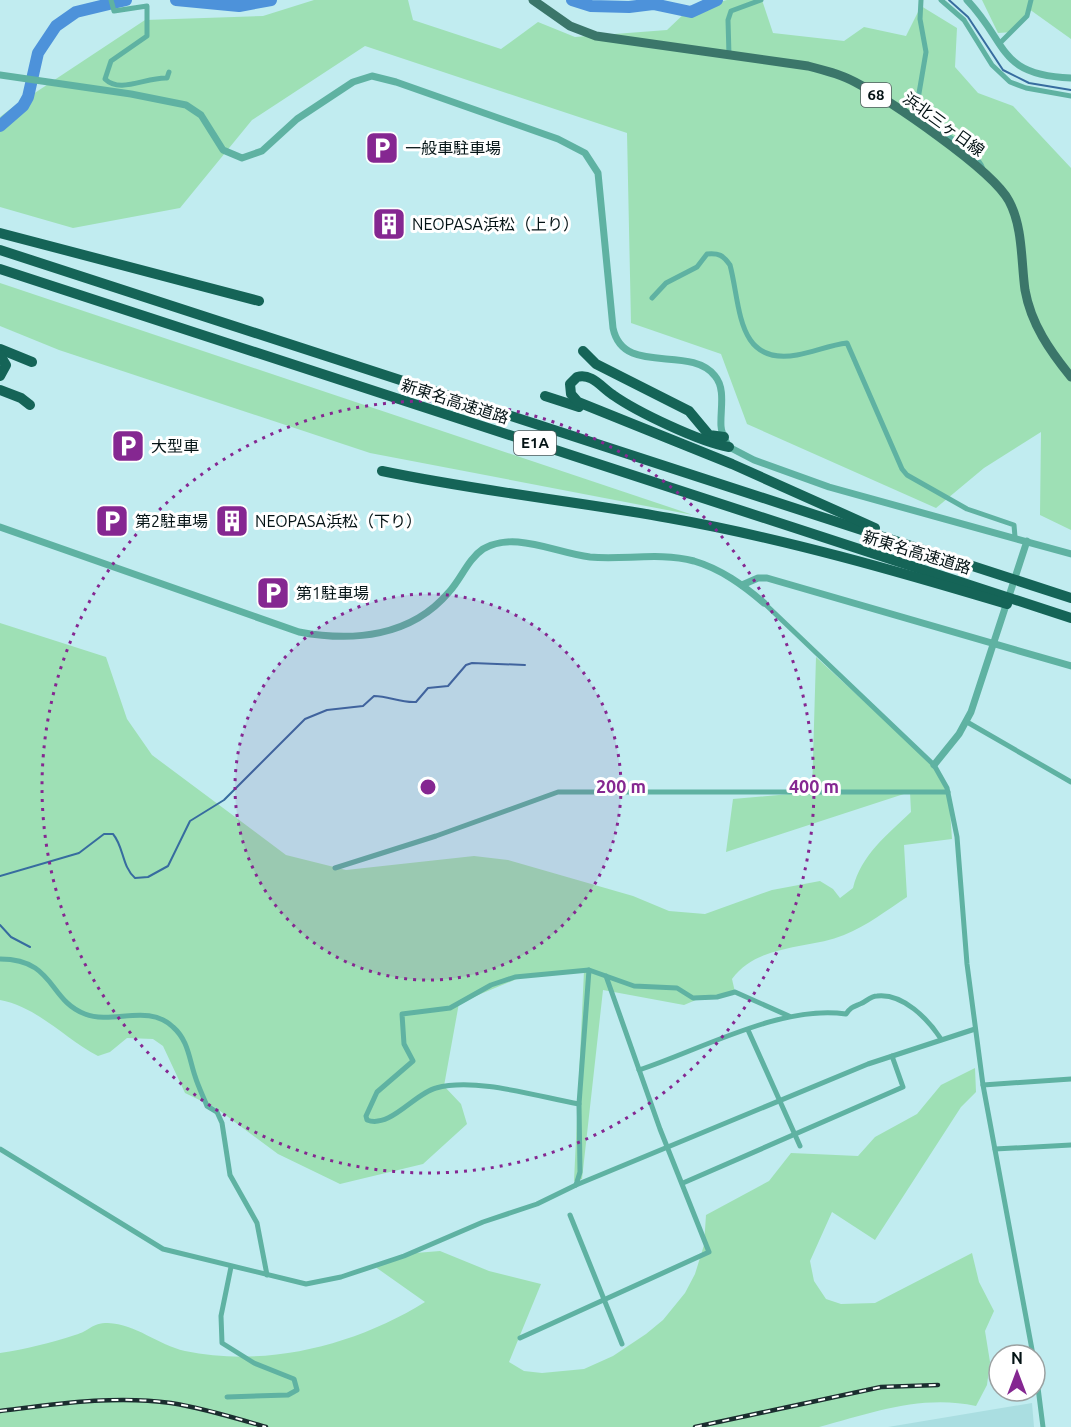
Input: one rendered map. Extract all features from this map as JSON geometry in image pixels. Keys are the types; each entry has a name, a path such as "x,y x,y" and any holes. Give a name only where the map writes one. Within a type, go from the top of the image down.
{"highway":[{"path":"0,233 199,283 259,301"},
{"name":"新東名高速道路","path":"0,250 1071,598"},
{"name":"新東名高速道路","path":"0,269 1071,618"},
{"path":"0,349 32,362"},
{"path":"583,351 596,364 689,411 709,435 726,442"},
{"path":"0,354 6,365 0,376"},
{"path":"616,419 573,399 570,389 573,380 582,375 591,377 627,404 702,440 726,442"},
{"path":"0,390 21,398 30,405"},
{"path":"545,396 616,419 732,464 925,550"},
{"path":"382,471 447,484 668,518 776,540 1071,622"}],"main road":[{"name":"浜北三ヶ日線","path":"533,0 570,26 596,36 808,66 831,72 878,96 983,171 1009,201 1016,222 1025,292 1032,316 1049,349 1071,377"}],"street":[{"path":"111,0 114,11 147,6 147,36 111,61 105,79 117,86 125,87 148,78 167,78 169,72"},
{"path":"729,56 728,20 731,11 761,0"},
{"path":"921,0 920,19 926,52 917,105 941,133 980,161 983,171"},
{"path":"941,0 964,20 992,65 1010,82 1026,88 1071,96"},
{"path":"967,0 999,44 1024,70 1042,76 1071,78"},
{"path":"999,44 1027,16 1031,0"},
{"path":"0,75 176,102 192,108 206,121 223,150 242,158 262,152 297,119 353,82 372,76 513,122 580,150 591,160 599,178 616,340 632,353 696,364 711,372 721,389 721,428 726,442 754,460 829,487 1071,554"},
{"path":"125,87 131,94"},
{"path":"652,298 666,283 697,267 707,254 718,254 725,257 730,265 744,330 751,344 761,352 786,356 847,343 902,470 907,476 967,509 1014,525 1015,537"},
{"path":"0,527 299,632 329,637 379,634 419,618 437,606 450,592 472,560 483,549 499,543 518,542 589,557 680,558 711,567 742,585 764,603 934,765 948,792 957,837 982,1085 1031,1343"},
{"path":"934,765 966,722 996,639 1027,541"},
{"path":"742,585 758,578 767,578 996,639 1071,666"},
{"path":"966,722 1071,782"},
{"path":"335,867 436,836 558,792 948,792"},
{"path":"0,959 27,962 52,983 71,1007 83,1014 98,1018 144,1014 170,1024 180,1033 207,1106 217,1112 222,1123 230,1174 257,1222 267,1275"},
{"path":"576,1185 580,1172 579,1104 589,970"},
{"path":"579,1104 486,1087 444,1086 424,1093 397,1114 370,1122 366,1116 377,1092 408,1068 413,1061 404,1044 402,1014 450,1008 491,985 515,977 589,970 634,986 677,988 693,998 717,997 735,992 789,1016"},
{"path":"520,1338 709,1252 639,1070 606,976"},
{"path":"639,1070 789,1016 830,1011 846,1014 853,1005 874,996 890,996 917,1013 941,1039"},
{"path":"0,1149 163,1249 306,1284 341,1277 404,1256 503,1214 537,1204 576,1185 892,1056 975,1029"},
{"path":"748,1030 800,1146"},
{"path":"683,1183 903,1088 892,1056"},
{"path":"982,1085 1071,1079"},
{"path":"995,1149 1071,1145"},
{"path":"570,1215 622,1344"},
{"path":"227,1397 288,1395 297,1390 294,1379 254,1363 222,1343 220,1316 231,1267"},
{"path":"1040,1403 1043,1427"}],"shaded area":[{"path":"1032,1403 1034,1427 888,1427"}],"green space":[{"path":"314,0 408,0 413,20 501,49 538,22 575,37 667,30 687,11 727,0 762,0 773,33 844,41 864,27 906,36 921,6 957,28 955,67 978,93 1013,106 1071,168 1071,530 1040,515 1041,432 984,468 936,508 747,424 721,354 631,323 627,133 365,46 252,120 180,208 73,228 0,207 0,117 145,20 263,16"},
{"path":"982,0 1071,0 1071,39 1029,9 1013,32 998,33"},
{"path":"0,283 693,515 370,453 59,350 0,326"},
{"path":"0,623 106,657 127,719 152,755 286,855 346,870 474,856 508,860 633,896 669,911 705,914 772,890 820,881 833,889 840,898 853,888 862,865 876,846 911,812 910,792 726,852 733,799 812,792 816,657 932,764 949,796 952,839 904,845 907,897 844,935 784,949 756,959 743,967 732,979 735,992 703,997 684,1005 603,990 582,1179 574,1181 584,971 524,976 459,1003 444,1086 461,1104 467,1124 423,1164 340,1184 278,1154 216,1108 185,1093 163,1046 153,1039 127,1038 110,1052 98,1056 27,1009 0,1000"},
{"path":"975,1068 976,1092 961,1107 875,1240 832,1212 810,1261 814,1281 826,1299 841,1304 875,1303 972,1253 979,1282 994,1311 985,1331 987,1385 976,1406 936,1402 916,1404 877,1411 819,1427 0,1427 0,1353 56,1341 98,1324 108,1323 128,1327 175,1348 216,1356 247,1357 310,1349 370,1330 425,1302 374,1266 403,1254 440,1251 489,1271 541,1284 509,1362 524,1371 542,1373 584,1369 613,1356 646,1334 663,1320 685,1293 695,1274 704,1245 706,1215 769,1181 791,1153 858,1156 875,1137 917,1114 941,1085"}],"waterway":[{"path":"0,126 23,106 28,97 38,53 56,26 76,12 126,0"},
{"path":"176,0 239,6 271,0"},
{"path":"572,0 591,6 629,7 653,4 691,12 717,0"},
{"path":"949,0 968,17 1003,70 1029,83 1071,90"},
{"path":"0,876 79,853 104,834 113,834 125,863 135,878 148,877 168,866 190,821 224,800 305,719 327,710 363,706 374,696 416,702 428,688 448,686 466,665 472,663 525,665"},
{"path":"0,925 11,937 30,947"}],"railway":[{"path":"695,1427 881,1387 938,1385"},
{"path":"0,1411 86,1401 150,1401 195,1408 266,1427"}],"place":[{"name":"一般車駐車場","path":"382,148"},
{"name":"NEOPASA浜松（上り）","path":"389,224"},
{"name":"大型車","path":"128,446"},
{"name":"第2駐車場","path":"112,521"},
{"name":"NEOPASA浜松（下り）","path":"232,521"},
{"name":"第1駐車場","path":"273,593"}]}
